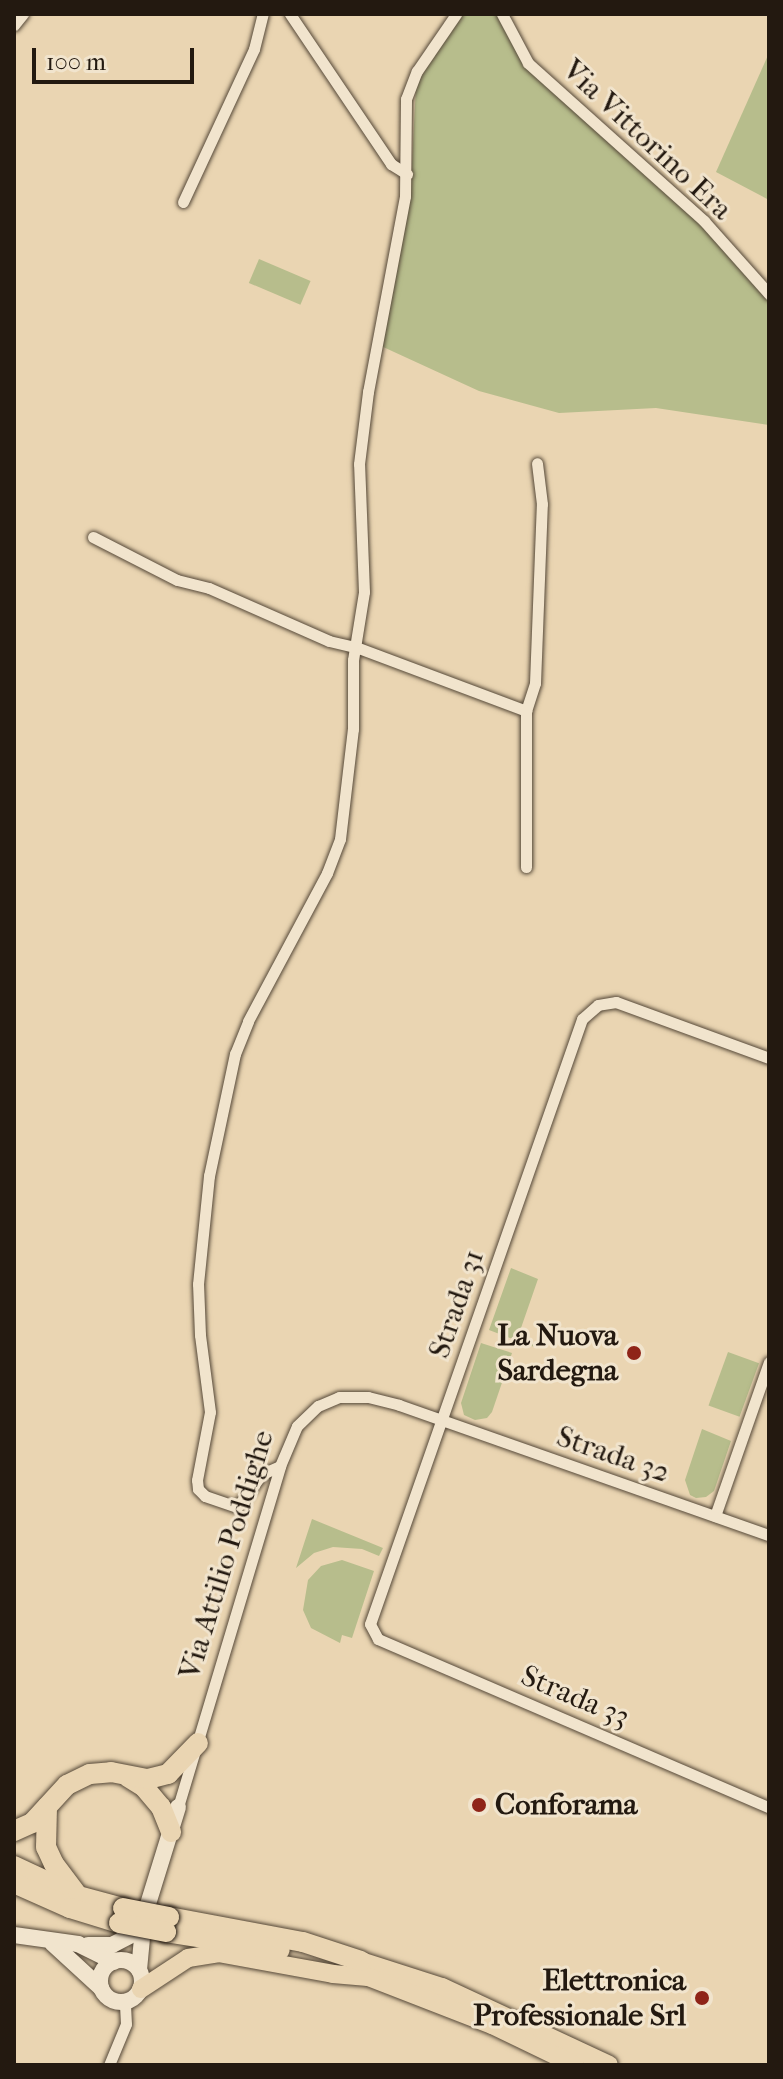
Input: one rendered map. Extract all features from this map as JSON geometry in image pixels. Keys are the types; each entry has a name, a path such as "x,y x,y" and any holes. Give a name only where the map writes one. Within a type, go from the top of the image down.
{"highway":[{"path":"14,1831 32,1823 67,1785 90,1774 148,1779 168,1774 198,1743"},
{"path":"125,1775 144,1787 161,1807 171,1832"},
{"path":"148,1779 178,1807"},
{"path":"47,1807 46,1847 54,1864 78,1896"},
{"path":"14,1866 124,1922"},
{"path":"14,1883 70,1908 124,1922 303,1942 363,1970"}],"main road":[{"path":"141,1989 188,1958 218,1953 333,1974 363,1970 442,1987 609,2065"},
{"path":"363,1970 492,2025 575,2065"}],"street":[{"path":"14,25 23,14"},
{"path":"183,202 254,49 263,14"},
{"path":"290,14 391,164 407,174"},
{"path":"280,1466 262,1474 237,1507 205,1496 198,1489 210,1403 200,1335 198,1284 211,1163 235,1054 248,1021 327,873 340,839 352,754 356,647 364,592 359,485 364,418 407,174 406,112 409,87 456,14"},
{"name":"Via Vittorino Era","path":"502,14 528,63 682,200 769,294"},
{"path":"526,867 526,711 535,683 535,617 542,504 537,463"},
{"path":"93,537 177,580 209,588 336,644 356,647 526,711"},
{"name":"Strada 31","path":"370,1624 582,1019 598,1005 616,1002 769,1058"},
{"path":"715,1516 769,1362"},
{"name":"Via Attilio Poddighe","path":"178,1807 280,1466 297,1426 318,1406 339,1397 368,1397 441,1420"},
{"name":"Strada 32","path":"441,1420 769,1535"},
{"name":"Strada 33","path":"370,1624 378,1639 769,1807"},
{"path":"125,2002 141,1989 139,1970 144,1917 178,1807"},
{"path":"14,1935 99,1947 124,1922 144,1917"},
{"path":"101,1988 104,1969 115,1961 124,1922"},
{"path":"50,1942 110,1999 125,2002"},
{"path":"78,1944 115,1961 129,1962 139,1970"},
{"path":"109,2065 126,2024 125,2002"}],"green space":[{"path":"458,14 497,14 531,66 769,288 769,425 656,408 559,413 479,391 381,346 411,183 416,86"},
{"path":"769,53 769,200 716,172"},
{"path":"259,259 311,281 300,305 249,283"},
{"path":"511,1268 538,1279 521,1328 529,1344 540,1344 537,1348 489,1330"},
{"path":"481,1343 512,1353 492,1412 487,1418 475,1420 464,1415 461,1403"},
{"path":"728,1352 759,1363 740,1417 709,1406"},
{"path":"702,1429 731,1441 714,1491 706,1497 696,1498 690,1495 685,1480"},
{"path":"312,1519 383,1548 379,1556 362,1549 333,1547 314,1553 296,1568"},
{"path":"342,1560 374,1571 352,1638 342,1635 340,1643 311,1628 303,1610 308,1580 321,1566"}],"place":[{"name":"La Nuova Sardegna","path":"634,1353"},
{"name":"Conforama","path":"479,1805"},
{"name":"Elettronica Professionale Srl","path":"702,1998"}]}
